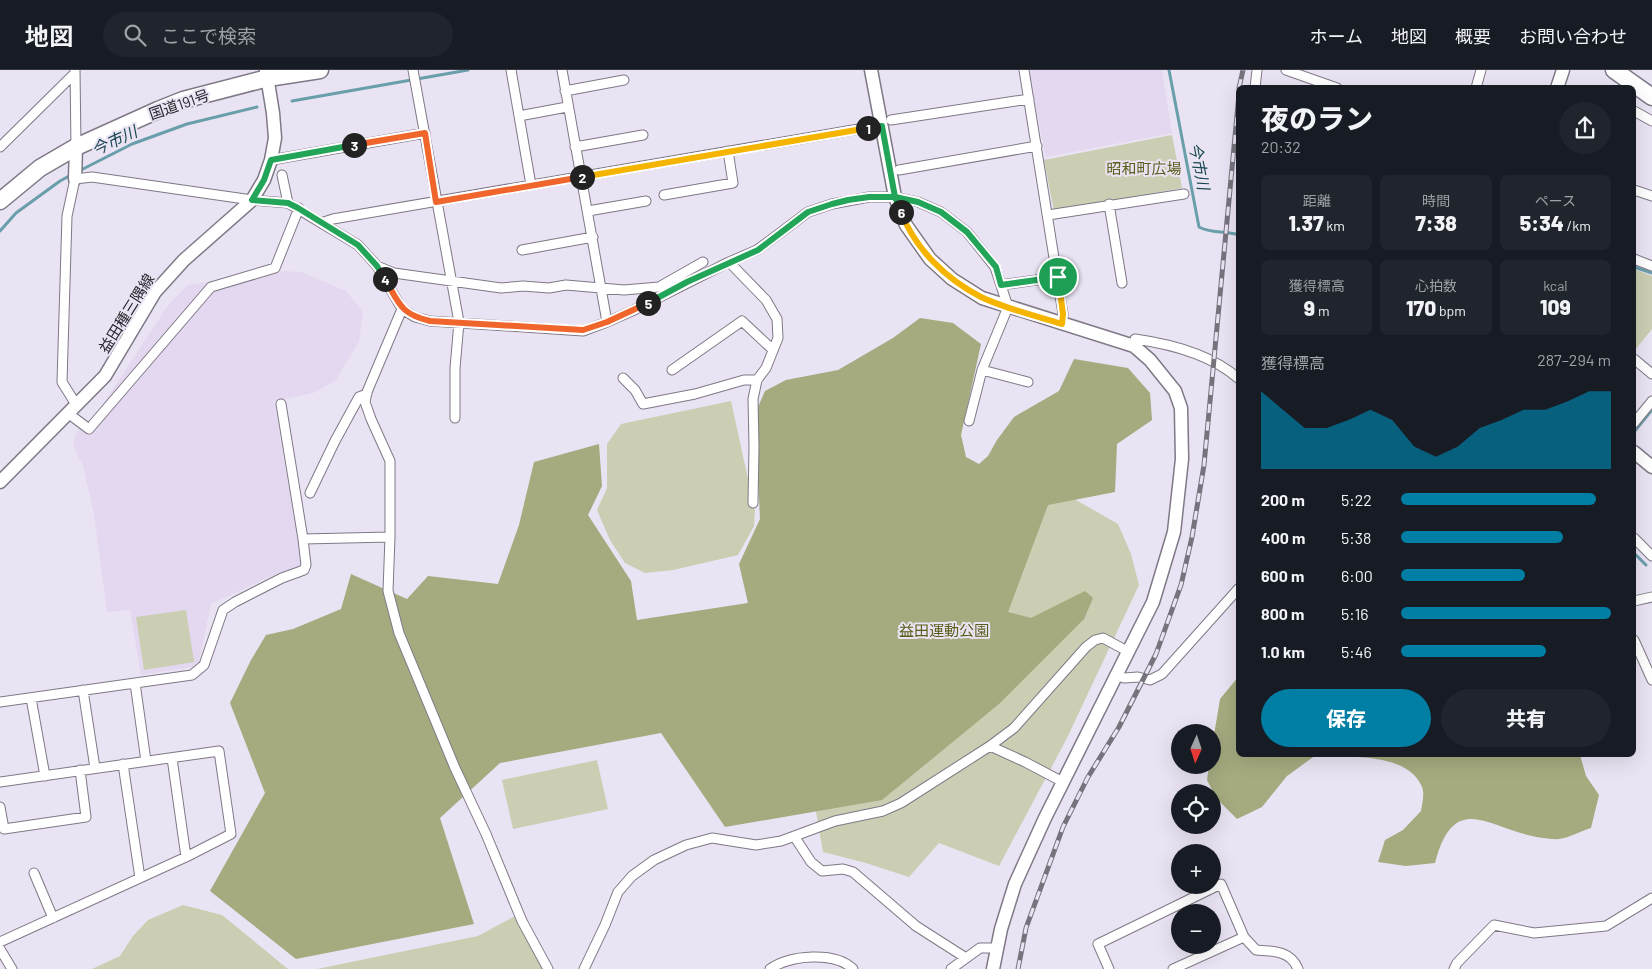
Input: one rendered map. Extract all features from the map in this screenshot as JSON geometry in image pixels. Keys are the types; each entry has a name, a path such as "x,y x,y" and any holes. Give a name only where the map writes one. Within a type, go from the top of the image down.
{"highway":[{"name":"国道191号","path":"0,201 40,168 76,147 158,110 183,100 267,74 320,70"},
{"path":"1614,70 1635,85"},
{"path":"1636,86 1652,97"}],"street":[{"path":"413,70 458,322 455,368 455,418"},
{"path":"512,70 531,185"},
{"path":"562,70 607,322"},
{"path":"871,70 886,123 895,197 906,225 930,259 952,279 982,298 1134,346 1150,360 1175,392 1181,408 1182,458 1174,532 1153,602 1063,782 1015,884 996,948 993,969"},
{"path":"1024,70 1058,277 1063,314 1062,324"},
{"path":"1255,85 1257,70"},
{"path":"1286,70 1328,85"},
{"path":"1477,85 1482,70"},
{"path":"1557,85 1563,70"},
{"path":"75,72 75,179 67,216 62,382 73,410 89,429 211,287 274,268 298,208"},
{"path":"0,147 75,72"},
{"name":"益田種三隅線","path":"0,482 105,376 155,292 184,260 252,200 264,180 271,160 275,138 267,74"},
{"path":"565,91 624,80"},
{"path":"322,223 334,219 1029,99"},
{"path":"519,116 568,106"},
{"path":"1636,112 1652,121"},
{"path":"271,160 425,133"},
{"path":"575,147 643,135"},
{"path":"899,170 1036,146"},
{"path":"664,195 733,182 728,151"},
{"path":"282,175 288,203"},
{"path":"75,179 92,177 252,200 288,203 358,245 377,266 402,309 414,318 430,321 583,330 607,322 658,299 687,282 758,250 808,212 848,200 869,197 895,197 918,202 941,212 967,232 996,267 1008,307 982,370 969,421"},
{"path":"1636,191 1652,196"},
{"path":"1048,215 1109,204 1184,194"},
{"path":"588,211 646,201"},
{"path":"1109,204 1122,283"},
{"path":"522,250 593,238"},
{"path":"1636,260 1652,266"},
{"path":"377,266 394,273 502,288 523,286 549,288 566,285 624,290 659,287 703,262"},
{"path":"729,262 766,300 777,319 778,338 766,368 756,380 753,399 753,503"},
{"path":"1001,285 1058,277"},
{"path":"402,309 365,402 390,461 388,591 399,633 451,760 486,834 522,921 548,969"},
{"path":"672,370 742,322 773,350"},
{"path":"1134,346 1135,340 1160,343 1191,352 1230,371 1236,376"},
{"path":"1636,361 1652,374"},
{"path":"982,370 1028,382"},
{"path":"623,378 636,390 643,404 695,394 744,380 756,380"},
{"path":"310,493 359,397 367,394"},
{"path":"1636,421 1652,401"},
{"path":"0,702 192,675 204,664 223,610 282,578 304,570 306,565 303,539 281,404"},
{"path":"1636,454 1652,467"},
{"path":"303,539 390,537"},
{"path":"1636,540 1652,556"},
{"path":"1117,676 1124,678 1138,677 1150,680 1162,674 1236,591"},
{"path":"1636,601 1652,597"},
{"path":"584,969 606,925 618,892 632,876 654,860 686,845 712,838 756,845 781,840 835,821 883,811 901,803 990,746 1014,728 1086,647 1095,640 1103,638 1129,652"},
{"path":"1636,644 1652,680"},
{"path":"135,683 146,761"},
{"path":"83,690 96,768"},
{"path":"31,698 46,776"},
{"path":"990,746 1063,782"},
{"path":"0,782 219,750 231,834 0,942"},
{"path":"172,758 186,856"},
{"path":"122,764 140,878"},
{"path":"0,807 4,829 86,817 80,770"},
{"path":"794,836 811,862 822,871 843,868 854,872 916,926 966,958"},
{"path":"34,874 54,918"},
{"path":"1109,969 1098,944 1221,884 1244,937 1256,950 1276,951 1286,954 1296,963 1298,969"},
{"path":"1454,969 1457,963 1494,925 1534,933 1606,926 1652,898"},
{"path":"1173,969 1244,937"},
{"path":"951,969 980,948 996,948"},
{"path":"0,949 12,969"},
{"path":"770,969 779,963 810,957 828,958 847,963 853,969"}],"shaded area":[{"path":"1028,70 1162,70 1172,133 1046,157"},
{"path":"277,271 301,272 346,291 363,312 359,342 335,381 313,393 274,401 302,567 278,573 211,604 198,666 141,675 130,610 107,612 94,514 83,466 73,446 76,433 95,416 169,304 188,285"}],"green space":[{"name":"昭和町広場","path":"1172,135 1182,188 1054,211 1044,160"},
{"path":"1636,270 1652,276 1652,329 1636,349"},
{"path":"920,318 953,323 981,344 961,435 966,457 979,464 988,456 1014,417 1059,391 1074,359 1128,368 1150,393 1152,420 1117,444 1115,492 1048,505 1008,612 1031,618 1085,591 1093,598 1084,619 999,704 882,800 725,827 661,733 500,763 440,818 474,924 296,959 210,891 265,793 230,703 251,660 266,635 293,629 341,609 351,574 407,599 428,576 498,584 519,525 534,462 599,444 602,486 588,515 631,581 637,620 748,603 739,564 760,519 755,414 765,391 786,380 838,370 893,338"},
{"path":"731,401 755,511 754,526 738,555 673,570 645,573 625,563 610,540 597,510 607,488 607,444 621,424"},
{"name":"益田運動公園","path":"945,450 986,478 1055,488 1118,524 1131,554 1139,585 1067,738 999,866 939,843 909,877 823,852 772,559"},
{"path":"186,610 194,662 144,670 136,617"},
{"path":"1236,680 1236,757 1313,757 1287,776 1262,807 1237,819 1221,803 1221,784 1209,784 1207,780 1208,774 1221,774 1221,724 1216,724 1220,699"},
{"path":"1353,757 1581,757 1586,776 1599,795 1591,828 1567,837 1557,839 1543,838 1477,819 1465,820 1453,826 1443,840 1435,863 1406,866 1378,862 1385,840 1403,830 1421,811 1423,790 1415,776 1406,769 1394,763"},
{"path":"597,760 608,809 513,829 502,780"},
{"path":"183,905 222,915 288,969 92,969 120,956 133,936 148,920"},
{"path":"515,916 543,969 317,969 478,936"}],"waterway":[{"name":"今市川","path":"292,101 468,70"},
{"name":"今市川","path":"1169,70 1199,227 1236,234"},
{"name":"今市川","path":"79,171 132,144 187,124 257,107"},
{"name":"今市川","path":"0,231 16,213 71,175"},
{"path":"1636,268 1652,273"},
{"path":"1636,430 1652,410"},
{"name":"今市川","path":"1636,555 1646,565"}],"railway":[{"path":"1240,85 1243,70"},
{"path":"1018,969 1026,928 1063,827 1088,777 1119,727 1156,654 1181,585 1192,537 1204,465 1236,126"}],"route":[{"path":"1058,277 1001,285 996,267 967,232 941,212 918,202 895,197 882,126 436,202 425,133 271,160 264,180 252,200 288,203 358,245 377,266 402,309 414,318 430,321 583,330 632,311 658,299 687,282 758,250 808,212 848,200 869,197 895,197 906,225 930,259 952,279 982,298 1062,324 1063,314 1058,277"}]}
